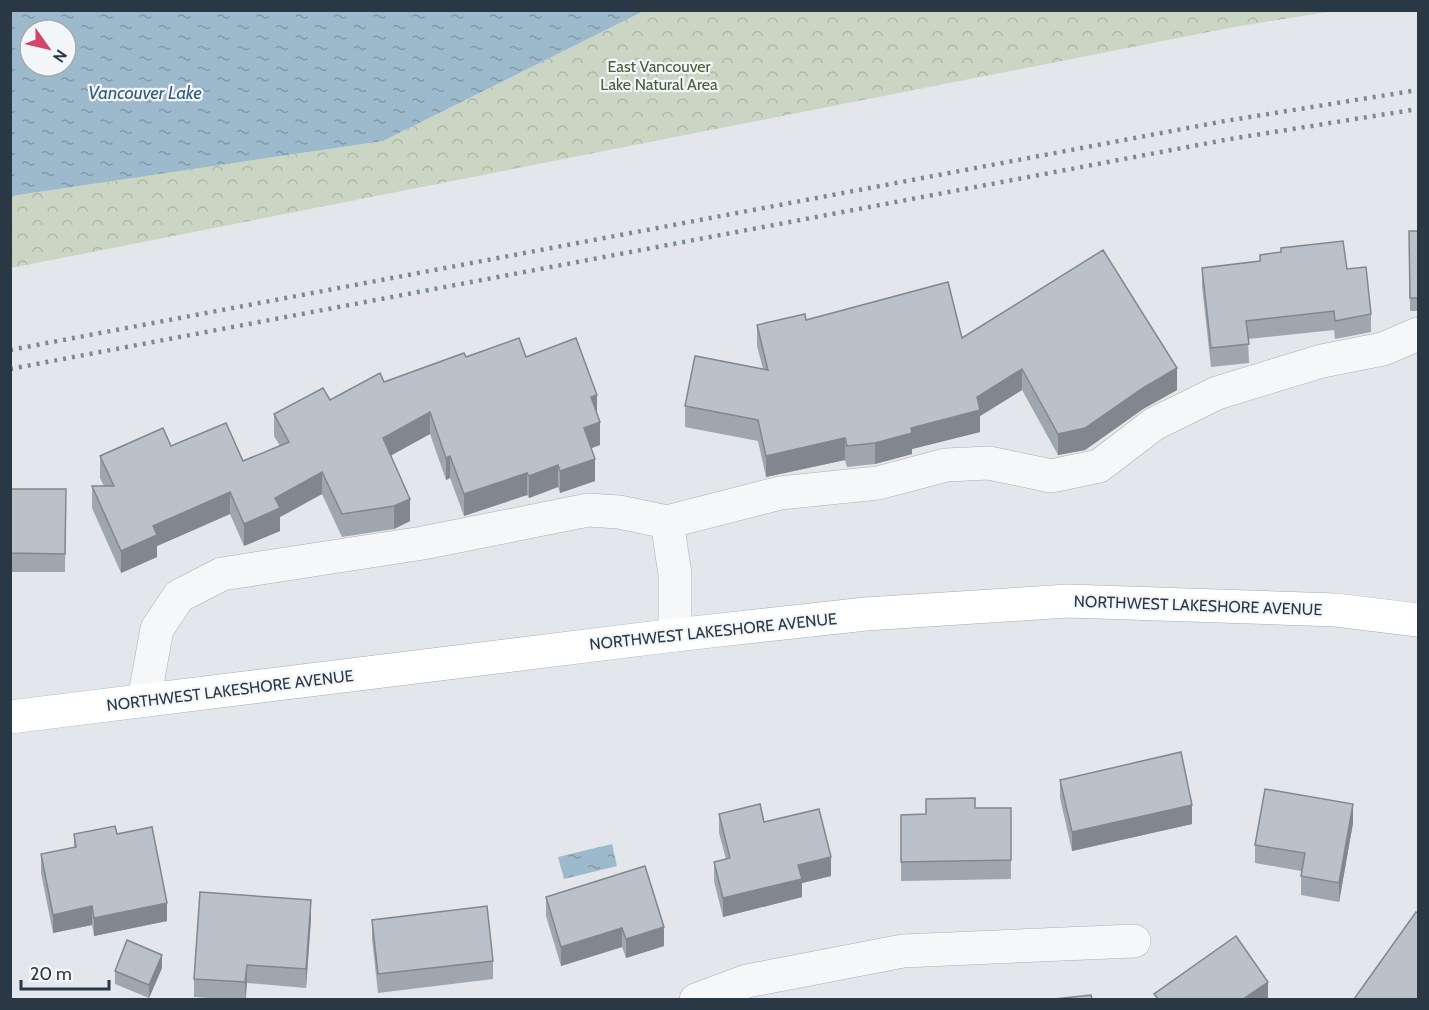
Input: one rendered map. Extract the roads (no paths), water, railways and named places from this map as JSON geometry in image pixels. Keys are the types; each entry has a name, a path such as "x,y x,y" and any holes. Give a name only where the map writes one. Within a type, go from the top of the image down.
{"main road":[{"name":"NORTHWEST LAKESHORE AVENUE","path":"10,717 675,635 866,614 1068,601 1336,610 1419,620"}],"street":[{"path":"144,700 157,629 179,596 222,573 423,543 588,510 619,512 667,522 780,493 878,483 946,465 989,463 1051,476 1099,466 1154,424 1217,393 1322,361 1383,349 1419,334"},
{"path":"667,522 675,574 675,635"},
{"path":"696,999 747,981 903,951 1134,940"}],"water":[{"name":"Vancouver Lake","path":"10,11 644,11 383,141 11,196"},
{"path":"612,844 617,866 564,879 558,857"}],"railway":[{"path":"10,350 1225,121 1418,90"},
{"path":"10,369 1230,139 1418,109"}],"park label":[{"name":"East Vancouver Lake Natural Area","path":"659,75"}]}
